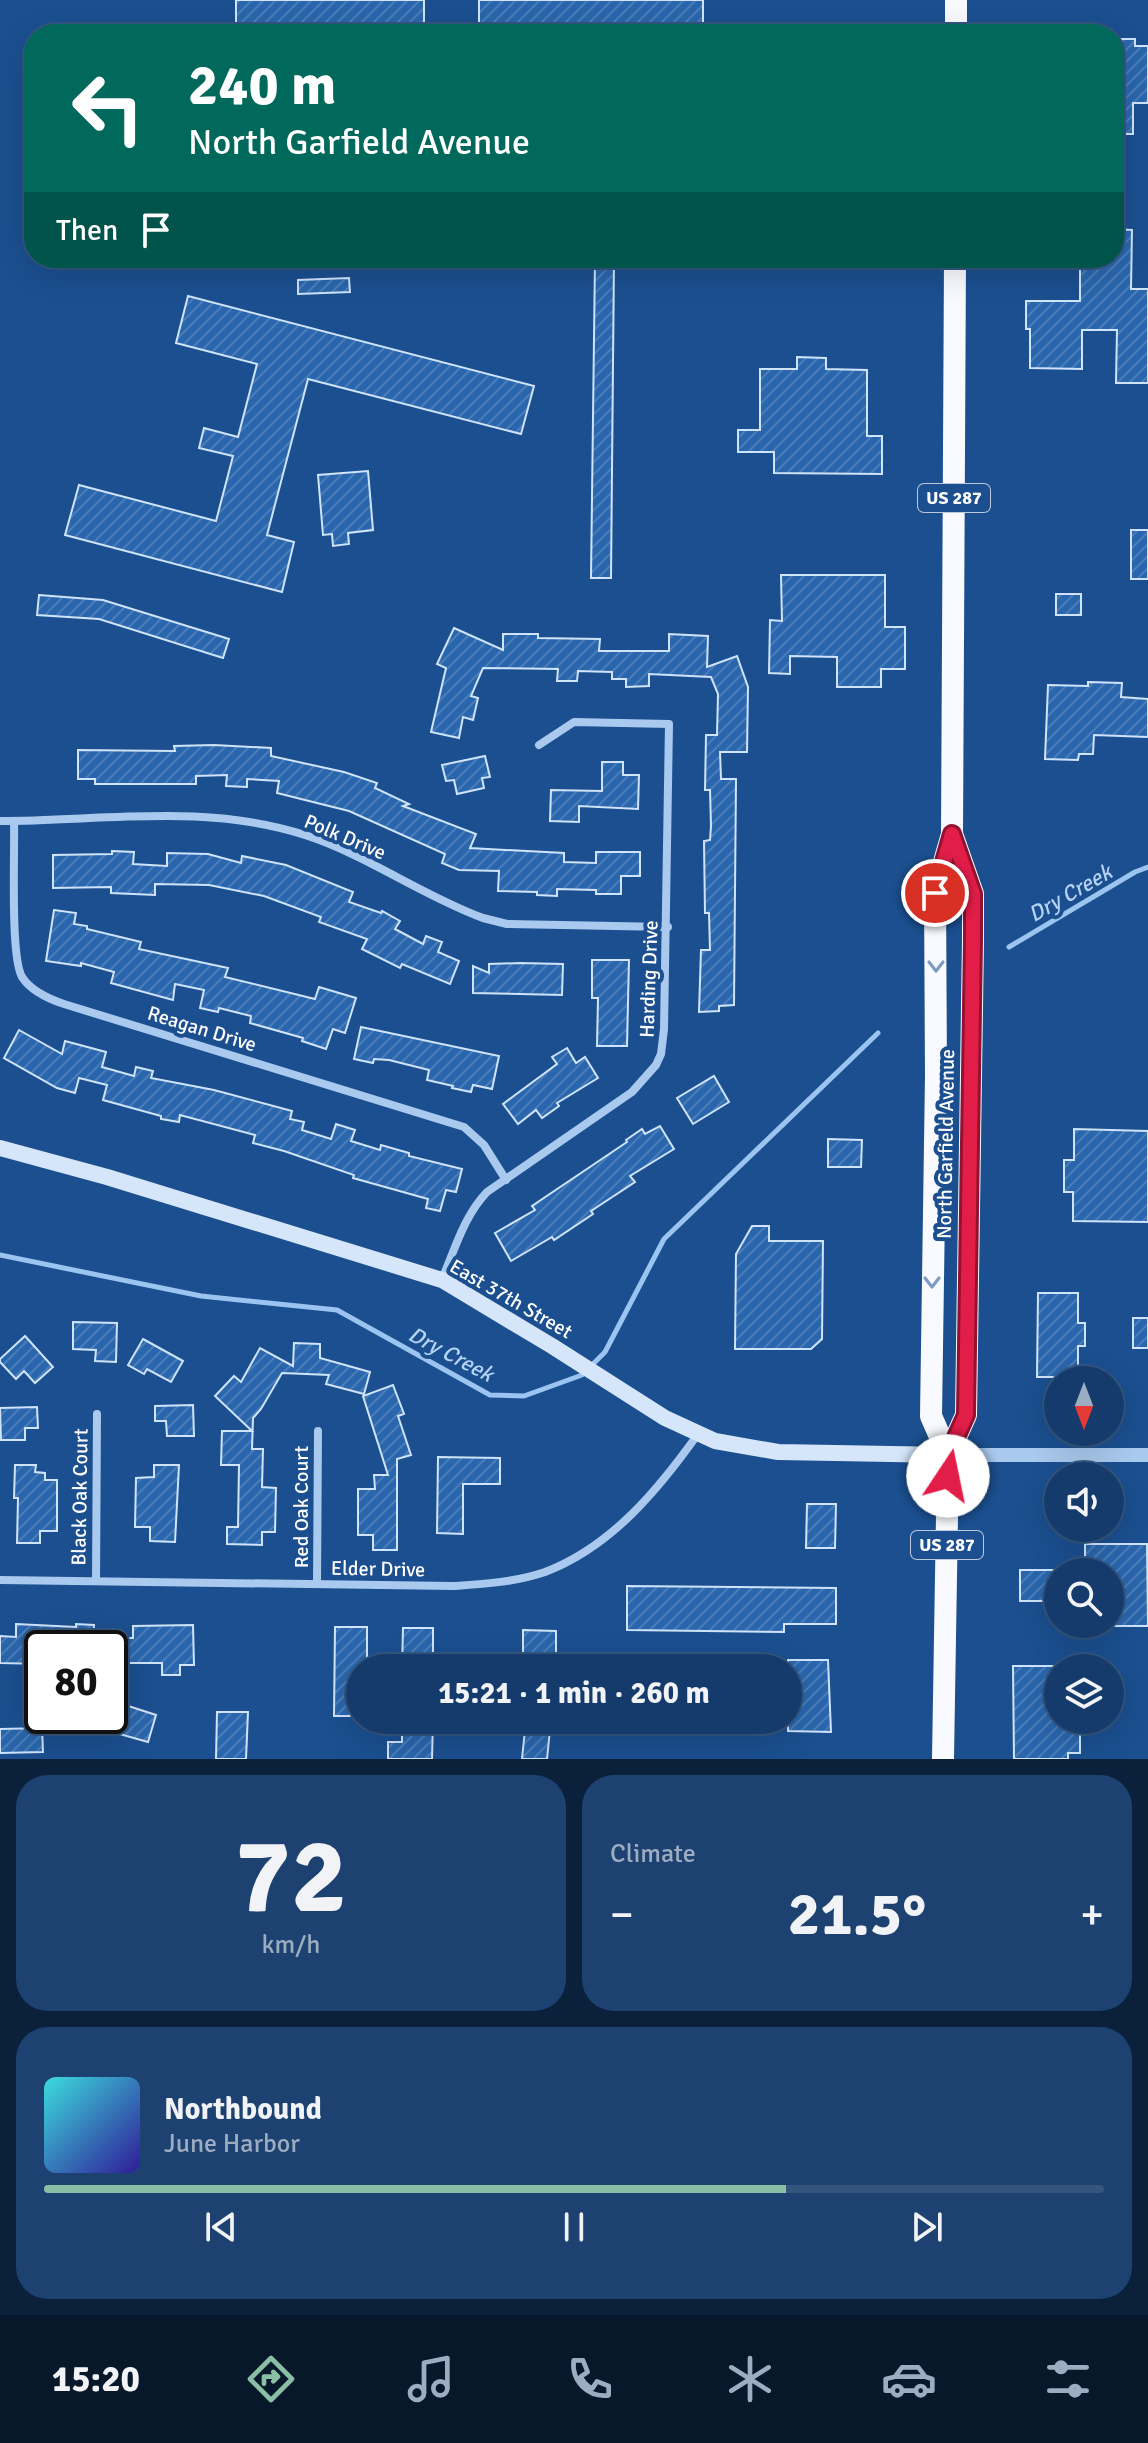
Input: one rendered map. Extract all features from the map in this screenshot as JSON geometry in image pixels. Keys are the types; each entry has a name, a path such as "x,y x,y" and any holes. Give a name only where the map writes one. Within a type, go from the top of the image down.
{"highway":[{"path":"956,0 956,24"},
{"name":"North Garfield Avenue","path":"948,1455 931,1416 931,1384 936,1075 935,893 952,834 955,268"},
{"name":"North Garfield Avenue","path":"943,1759 948,1455 966,1415 973,939 973,894 952,834"}],"main road":[{"name":"East 37th Street","path":"0,1148 107,1177 442,1280 665,1418 698,1434 738,1446 778,1452 948,1455"}],"street":[{"name":"Harding Drive","path":"442,1280 469,1215 487,1192 632,1092 656,1065 661,1054 668,927 669,724 574,722 539,745"},
{"name":"Polk Drive","path":"0,821 175,815 261,824 339,847 483,918 507,924 668,927"},
{"name":"Reagan Drive","path":"14,821 16,949 21,976 32,988 64,1004 464,1127 484,1145 506,1180"},
{"name":"Black Oak Court","path":"96,1581 97,1414"},
{"name":"Red Oak Court","path":"317,1584 318,1431"},
{"name":"Elder Drive","path":"0,1580 454,1586 507,1581 545,1571 581,1553 624,1522 666,1480 698,1434"},
{"path":"948,1455 1148,1455"}],"building":[{"path":"236,0 424,0 424,24 236,24"},
{"path":"479,0 703,0 703,24 479,24"},
{"path":"1124,39 1135,39 1135,46 1148,46 1148,103 1133,103 1133,134 1124,134"},
{"path":"1124,230 1132,230 1131,289 1148,289 1148,383 1116,383 1117,330 1082,330 1082,369 1030,368 1026,301 1080,301 1080,268 1124,268"},
{"path":"595,268 614,268 611,578 591,578"},
{"path":"349,278 350,292 298,294 298,280"},
{"path":"188,296 534,386 521,434 308,379 267,535 294,542 282,592 65,535 79,485 216,521 233,456 199,448 204,428 238,437 257,364 176,343"},
{"path":"797,357 826,358 826,369 867,370 867,436 882,436 882,474 774,473 774,452 738,452 738,430 760,430 760,369 797,369"},
{"path":"368,471 373,530 348,533 349,544 333,546 332,534 323,535 318,475"},
{"path":"1131,530 1148,530 1148,579 1131,579"},
{"path":"781,575 885,575 885,627 905,627 905,669 881,669 881,687 837,687 837,657 790,656 790,674 769,673 770,620 782,621"},
{"path":"1056,594 1081,594 1081,615 1056,615"},
{"path":"39,595 103,600 229,639 223,658 99,619 37,615"},
{"path":"454,628 503,650 503,634 538,634 538,638 600,639 599,651 669,651 669,634 708,636 707,667 737,656 748,687 747,752 720,752 721,779 736,779 734,1005 719,1006 719,1011 699,1012 701,950 710,950 709,913 705,913 704,841 710,840 711,826 710,790 705,790 706,735 717,735 718,694 711,677 649,674 649,686 626,687 626,679 612,679 612,672 578,671 577,681 557,681 558,669 483,668 471,696 478,698 473,720 463,717 459,738 431,732 446,668 437,664"},
{"path":"1088,682 1122,683 1121,697 1148,699 1148,737 1094,735 1093,754 1079,754 1078,760 1045,759 1048,685 1088,686"},
{"path":"174,746 271,748 271,756 344,772 377,783 375,788 409,804 403,806 476,834 470,848 564,853 564,862 596,863 596,852 640,852 640,876 621,876 621,894 557,889 557,896 498,891 499,871 459,870 442,863 445,854 349,811 277,793 279,781 247,779 247,787 226,786 227,775 196,776 196,784 95,784 95,779 78,779 78,750 175,751"},
{"path":"485,756 490,777 482,778 484,788 457,794 454,780 446,781 442,765"},
{"path":"602,762 623,762 623,775 639,775 638,809 579,806 579,822 550,821 551,790 602,791"},
{"path":"112,851 134,852 133,864 167,866 167,853 208,854 241,863 242,856 286,865 353,892 349,902 382,911 400,921 395,929 423,944 426,936 442,942 438,952 459,961 450,984 402,964 400,968 362,949 367,939 319,922 321,917 264,896 209,885 155,884 155,895 111,893 111,887 53,888 53,855 112,854"},
{"path":"54,910 76,913 74,924 87,926 87,929 141,942 139,949 228,968 225,977 315,999 319,987 356,998 345,1033 333,1029 326,1049 302,1041 303,1038 250,1023 251,1016 219,1008 218,1012 200,1008 204,990 175,984 173,1000 111,983 114,972 81,963 81,966 46,961"},
{"path":"592,960 629,960 627,1046 597,1046 598,998 592,998"},
{"path":"489,964 563,964 562,995 473,993 473,966 489,973"},
{"path":"361,1027 499,1056 492,1089 473,1085 471,1092 452,1088 427,1080 429,1070 389,1060 374,1059 373,1063 354,1059"},
{"path":"19,1030 62,1054 65,1041 106,1052 102,1067 134,1076 136,1067 153,1071 151,1078 214,1090 292,1111 290,1119 304,1122 302,1130 331,1139 336,1124 355,1130 351,1141 380,1150 381,1145 409,1153 409,1156 462,1169 456,1192 446,1190 440,1211 426,1208 428,1199 353,1178 354,1175 253,1143 255,1135 180,1115 179,1122 161,1119 161,1116 103,1100 107,1085 79,1078 75,1093 57,1088 4,1058"},
{"path":"567,1048 576,1063 585,1057 598,1078 557,1103 559,1106 542,1118 536,1110 518,1124 503,1104 557,1064 552,1057"},
{"path":"714,1076 729,1102 693,1124 677,1098"},
{"path":"660,1126 674,1149 630,1176 635,1182 591,1211 593,1214 554,1240 552,1237 511,1261 495,1233 535,1210 532,1206 642,1129 645,1134"},
{"path":"1074,1129 1148,1131 1148,1222 1073,1221 1073,1192 1064,1192 1064,1160 1074,1160"},
{"path":"828,1139 862,1140 861,1167 828,1167"},
{"path":"752,1226 769,1226 769,1241 823,1241 822,1339 811,1349 735,1349 736,1254"},
{"path":"1038,1293 1078,1293 1078,1323 1085,1323 1085,1346 1078,1346 1078,1366 1044,1366 1044,1377 1037,1377"},
{"path":"1133,1318 1148,1318 1148,1348 1133,1348"},
{"path":"73,1322 117,1323 116,1362 95,1361 96,1350 73,1349"},
{"path":"25,1336 53,1367 35,1383 24,1371 16,1379 0,1362"},
{"path":"143,1339 183,1361 171,1382 147,1369 144,1374 128,1365"},
{"path":"294,1343 320,1344 320,1358 370,1372 364,1394 326,1384 329,1375 282,1373 253,1418 252,1449 263,1449 262,1487 276,1488 275,1532 262,1532 262,1545 227,1544 227,1527 238,1527 239,1465 221,1465 222,1431 252,1431 215,1396 234,1376 241,1382 260,1348 293,1366"},
{"path":"393,1385 404,1414 398,1416 411,1455 397,1459 397,1550 373,1550 373,1535 358,1535 358,1489 375,1489 374,1475 388,1475 363,1396"},
{"path":"193,1405 194,1436 167,1436 166,1421 155,1421 155,1406"},
{"path":"37,1407 38,1428 25,1428 25,1440 1,1440 0,1408"},
{"path":"438,1457 500,1458 500,1484 463,1484 463,1534 437,1533"},
{"path":"15,1465 36,1465 35,1472 45,1473 45,1480 57,1480 57,1531 40,1531 40,1543 17,1543"},
{"path":"154,1465 179,1465 175,1542 150,1541 150,1527 135,1527 136,1478 154,1477"},
{"path":"807,1504 836,1504 835,1548 806,1548"},
{"path":"1085,1544 1147,1544 1148,1626 1124,1626 1124,1558 1085,1558"},
{"path":"1020,1570 1044,1570 1044,1601 1020,1601"},
{"path":"627,1586 836,1588 836,1624 784,1624 784,1632 627,1630"},
{"path":"16,1624 94,1625 94,1630 24,1630 24,1664 0,1663 0,1636 16,1637"},
{"path":"193,1625 194,1665 180,1665 180,1675 162,1675 162,1663 128,1663 128,1638 133,1638 133,1626"},
{"path":"335,1627 367,1627 367,1654 346,1654 346,1716 334,1716"},
{"path":"403,1628 433,1628 433,1654 402,1654"},
{"path":"523,1630 556,1631 556,1654 523,1654"},
{"path":"802,1660 828,1660 831,1732 802,1731"},
{"path":"1013,1666 1044,1666 1044,1734 1080,1734 1080,1753 1068,1753 1068,1759 1014,1759"},
{"path":"128,1706 156,1715 148,1742 120,1734 128,1734"},
{"path":"217,1712 248,1712 246,1759 216,1759"},
{"path":"24,1728 24,1734 42,1734 43,1752 0,1753 0,1729"},
{"path":"402,1734 433,1734 432,1759 388,1759 388,1742 402,1742"},
{"path":"525,1734 550,1734 547,1759 522,1759"}],"waterway":[{"name":"Dry Creek","path":"1009,947 1148,867"},
{"name":"Dry Creek","path":"0,1255 201,1296 337,1310 490,1395 524,1396 582,1375 605,1352 664,1239 878,1033"}],"route":[{"path":"935,893 952,834 973,894 973,939 966,1415 948,1455 948,1476"}]}
